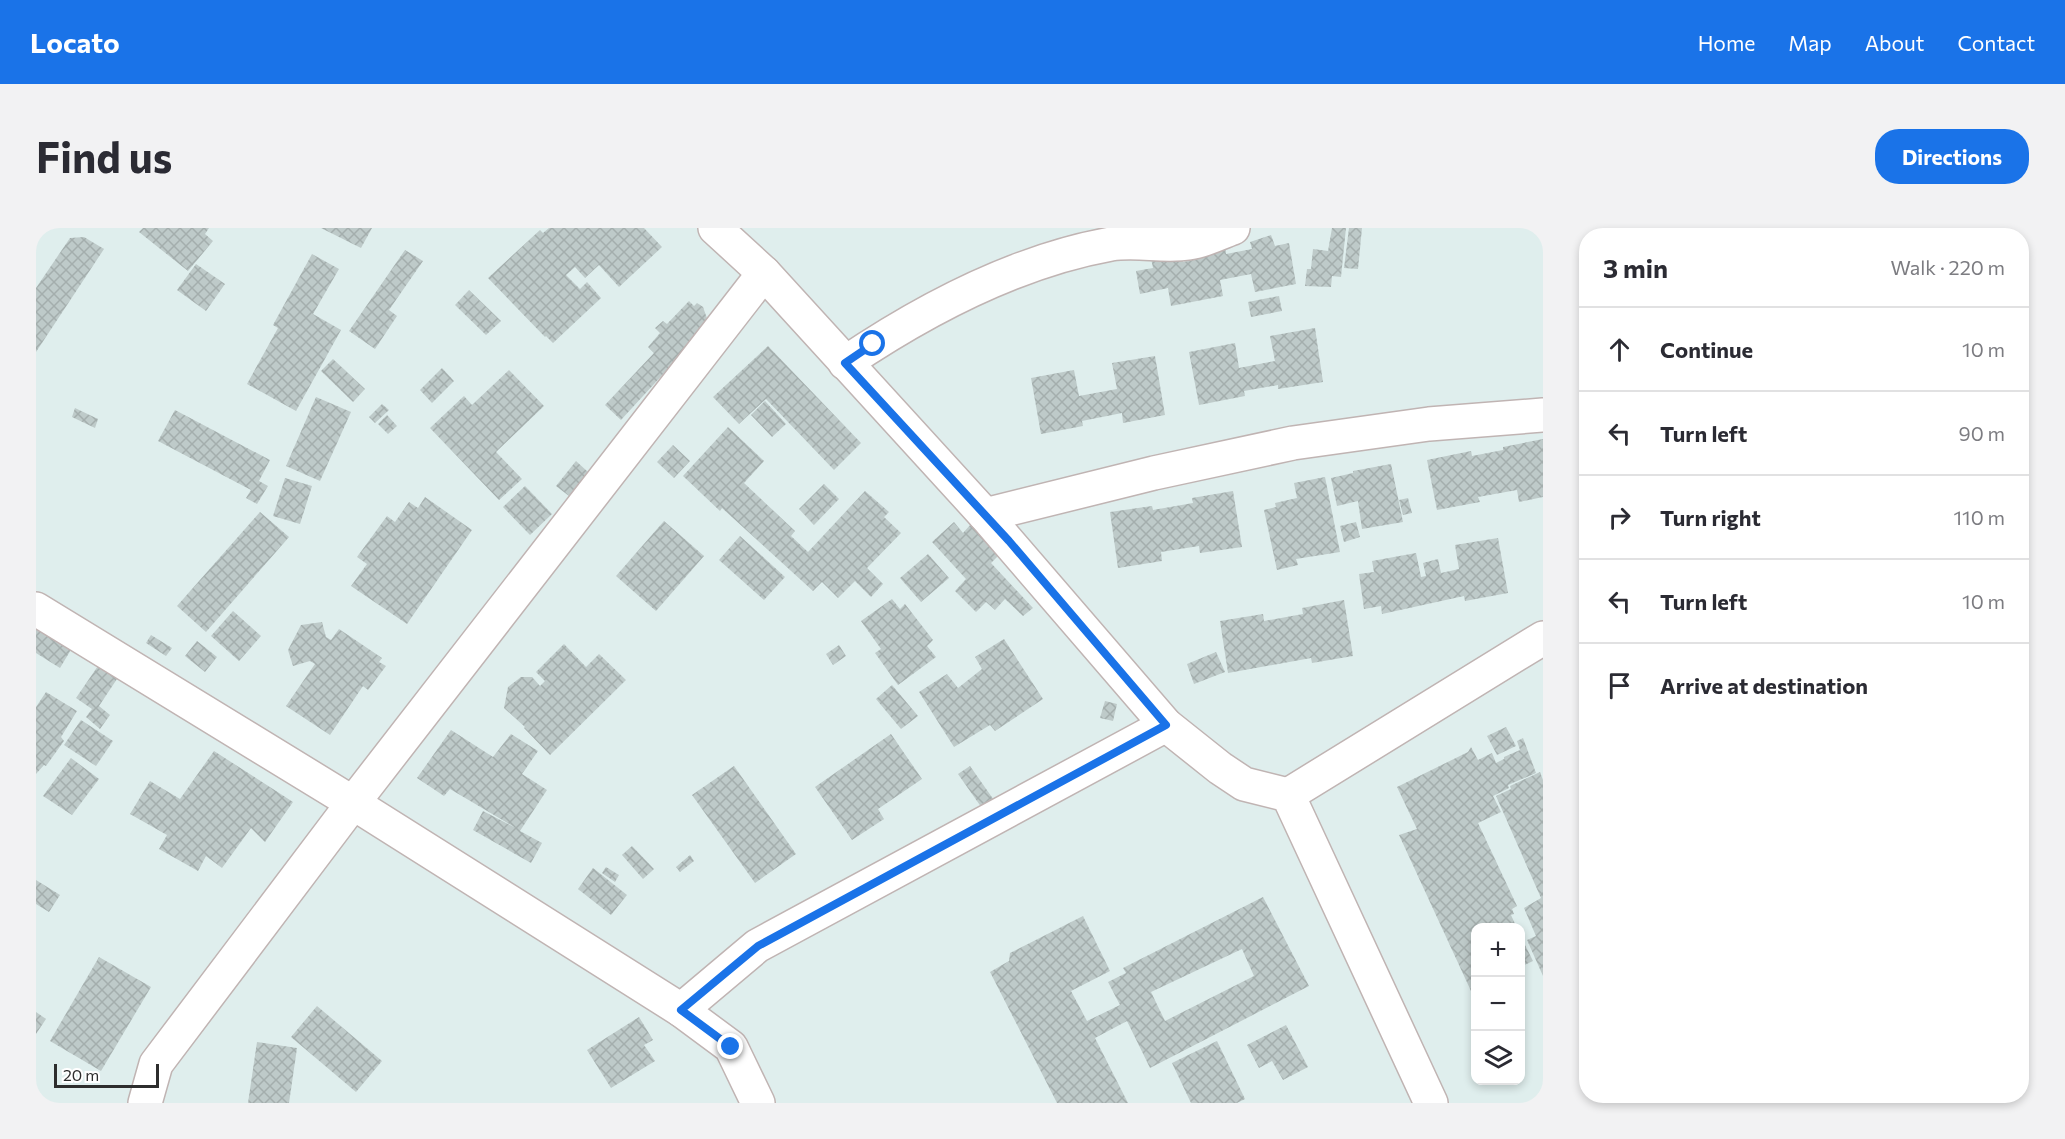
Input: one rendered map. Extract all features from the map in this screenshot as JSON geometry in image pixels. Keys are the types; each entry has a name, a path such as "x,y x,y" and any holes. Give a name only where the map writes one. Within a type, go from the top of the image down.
{"street":[{"path":"715,228 764,273 985,515 1166,725 1244,784 1288,795 1543,638"},
{"path":"845,363 873,344 950,301 1034,263 1113,244 1190,243 1233,228"},
{"path":"145,1103 156,1064 353,803 764,273"},
{"path":"985,515 1154,473 1293,443 1429,424 1543,415"},
{"path":"36,609 353,803 681,1010 731,1047 758,1103"},
{"path":"681,1010 758,946 1166,725"},
{"path":"1288,795 1431,1103"}],"building":[{"path":"143,228 209,228 205,234 213,241 188,271 139,232"},
{"path":"321,228 372,228 361,248"},
{"path":"549,228 644,228 662,247 619,287 599,265 585,278 575,267 566,275 580,289 587,282 601,298 553,343 488,278 540,230 543,233"},
{"path":"1332,228 1346,228 1341,277 1332,276 1331,287 1305,286 1307,269 1311,269 1313,249 1328,251"},
{"path":"1349,228 1362,228 1358,269 1344,268"},
{"path":"1271,235 1275,246 1289,243 1296,284 1255,292 1251,274 1220,280 1223,296 1171,306 1168,288 1140,294 1136,271 1153,268 1151,258 1181,254 1183,262 1202,258 1201,249 1225,246 1226,254 1252,249 1250,242"},
{"path":"84,237 104,249 36,352 36,288 70,238"},
{"path":"405,250 423,261 389,310 397,316 375,349 349,331"},
{"path":"312,254 339,269 313,314 341,330 296,411 247,384 278,328 273,325"},
{"path":"196,264 225,284 206,311 177,290"},
{"path":"469,290 501,321 486,335 455,305"},
{"path":"1279,296 1282,311 1251,317 1248,302"},
{"path":"689,301 694,306 697,303 703,307 709,324 621,420 605,405 654,353 648,347 660,333 655,328 663,321 667,324"},
{"path":"1315,328 1323,382 1278,389 1278,385 1244,391 1245,396 1199,405 1189,352 1235,343 1239,368 1275,361 1270,336"},
{"path":"768,346 861,443 834,470 766,399 739,424 713,397"},
{"path":"1155,356 1165,415 1123,423 1122,413 1082,421 1083,426 1041,434 1031,378 1074,370 1079,396 1117,389 1112,363"},
{"path":"333,359 365,389 353,402 321,371"},
{"path":"442,368 454,381 432,403 420,390"},
{"path":"509,370 544,406 496,452 522,479 499,500 430,428 464,396 472,405"},
{"path":"316,397 351,412 320,481 286,466"},
{"path":"765,401 786,424 772,437 751,415"},
{"path":"382,404 389,410 375,423 369,417"},
{"path":"75,408 98,419 95,428 72,417"},
{"path":"175,410 270,460 259,481 268,486 257,504 246,498 251,490 158,441"},
{"path":"387,415 397,426 388,434 378,424"},
{"path":"728,427 764,461 744,483 795,531 791,536 808,552 865,491 889,512 884,517 901,533 867,568 883,584 871,597 855,581 838,598 822,582 813,591 722,508 720,511 683,476"},
{"path":"1543,439 1543,497 1519,502 1517,490 1478,497 1480,502 1437,510 1427,460 1471,451 1472,456"},
{"path":"673,445 690,461 674,478 657,462"},
{"path":"576,461 588,472 569,496 556,486"},
{"path":"1391,464 1403,522 1362,529 1358,501 1337,506 1331,478 1353,473 1353,471"},
{"path":"1325,477 1340,552 1296,559 1298,565 1277,570 1264,510 1276,507 1275,503 1297,498 1294,483"},
{"path":"285,478 312,486 300,524 273,516"},
{"path":"824,484 839,499 814,525 799,509"},
{"path":"525,486 552,514 530,535 503,507"},
{"path":"1233,491 1242,547 1200,553 1199,546 1161,552 1162,561 1118,568 1110,512 1152,506 1153,510 1193,503 1192,498"},
{"path":"425,497 472,530 407,624 351,586 367,564 357,557 387,516 395,522 409,502 418,508"},
{"path":"1408,498 1412,513 1403,515 1399,500"},
{"path":"260,512 289,537 206,632 177,606"},
{"path":"664,521 704,556 656,611 616,576"},
{"path":"954,522 963,533 971,524 1000,554 991,563 1033,608 1023,616 1005,599 995,610 986,602 976,612 955,591 966,579 932,542"},
{"path":"1356,522 1360,537 1344,542 1340,526"},
{"path":"740,536 785,577 764,600 719,560"},
{"path":"1498,538 1508,593 1465,601 1464,596 1382,614 1381,606 1364,609 1359,574 1374,572 1372,561 1416,553 1421,577 1426,576 1423,563 1438,559 1441,573 1459,569 1455,545"},
{"path":"928,554 949,578 921,602 900,578"},
{"path":"892,599 900,609 905,604 933,640 927,646 936,657 898,685 875,653 881,649 861,621"},
{"path":"1344,600 1353,656 1312,663 1311,658 1228,673 1220,621 1263,614 1264,621 1303,614 1302,608"},
{"path":"233,611 261,636 239,661 211,636"},
{"path":"322,622 326,637 331,640 339,629 382,658 379,662 386,666 368,690 363,686 330,735 286,706 315,664 310,661 293,666 288,650 301,625"},
{"path":"36,626 72,648 60,668 36,653"},
{"path":"151,635 172,648 166,656 146,643"},
{"path":"1004,639 1043,699 995,731 990,725 954,747 919,692 947,674 958,688 982,669 975,657"},
{"path":"197,641 217,657 205,672 185,656"},
{"path":"564,644 586,667 599,654 626,680 550,755 504,708 508,687 521,677 532,677 540,686 545,681 536,672"},
{"path":"839,645 846,656 833,665 826,654"},
{"path":"1216,652 1225,672 1194,684 1187,664"},
{"path":"100,663 119,676 99,706 110,715 100,729 86,717 92,709 76,698"},
{"path":"892,685 918,716 901,729 876,699"},
{"path":"46,692 77,711 61,737 64,741 46,766 44,765 36,774 36,707"},
{"path":"1105,701 1117,704 1113,721 1100,718"},
{"path":"81,720 113,741 96,766 64,745"},
{"path":"1506,727 1516,746 1497,755 1487,736"},
{"path":"451,730 493,757 511,734 538,751 522,774 547,790 520,831 542,843 531,863 473,830 483,811 516,828 450,789 444,796 417,778"},
{"path":"891,734 922,779 878,809 884,819 852,840 815,787"},
{"path":"1523,738 1536,773 1508,785 1509,788 1493,796 1501,812 1478,823 1517,906 1512,909 1514,914 1511,915 1515,923 1471,923 1471,991 1399,835 1417,829 1397,787 1468,752 1471,747 1478,760 1492,753 1496,763 1520,750 1517,741"},
{"path":"214,751 293,802 265,842 251,828 222,868 206,856 198,871 159,849 167,835 130,814 150,781 180,799"},
{"path":"71,758 99,779 72,815 43,796"},
{"path":"734,766 796,854 755,883 692,795"},
{"path":"970,766 996,803 984,811 958,774"},
{"path":"1540,772 1543,780 1543,976 1527,940 1536,936 1524,908 1541,898 1496,796 1511,789 1510,786"},
{"path":"632,846 654,869 643,879 622,855"},
{"path":"690,855 694,861 680,872 676,867"},
{"path":"606,867 619,875 615,882 602,873"},
{"path":"593,868 627,895 611,915 578,889"},
{"path":"36,880 60,895 49,912 36,904"},
{"path":"1263,897 1309,986 1150,1068 1127,1021 1095,1038 1128,1103 1057,1103 990,972 1009,961 1010,953 1083,916 1110,971 1071,991 1087,1021 1120,1005 1108,982 1126,973 1123,968","holes":["1242,949 1254,976 1165,1021 1151,992"]},
{"path":"1525,945 1533,961 1525,965"},
{"path":"99,957 151,987 101,1071 50,1041"},
{"path":"317,1006 382,1061 356,1092 291,1037"},
{"path":"36,1012 46,1019 36,1034"},
{"path":"639,1017 653,1040 644,1045 655,1061 611,1088 587,1050"},
{"path":"1286,1025 1308,1067 1283,1080 1272,1061 1259,1068 1247,1045"},
{"path":"1217,1041 1245,1099 1237,1103 1191,1103 1172,1063"},
{"path":"257,1042 297,1048 289,1103 248,1103"}],"route":[{"path":"731,1047 681,1010 758,946 1166,725 1009,541 845,363 873,344"}]}
